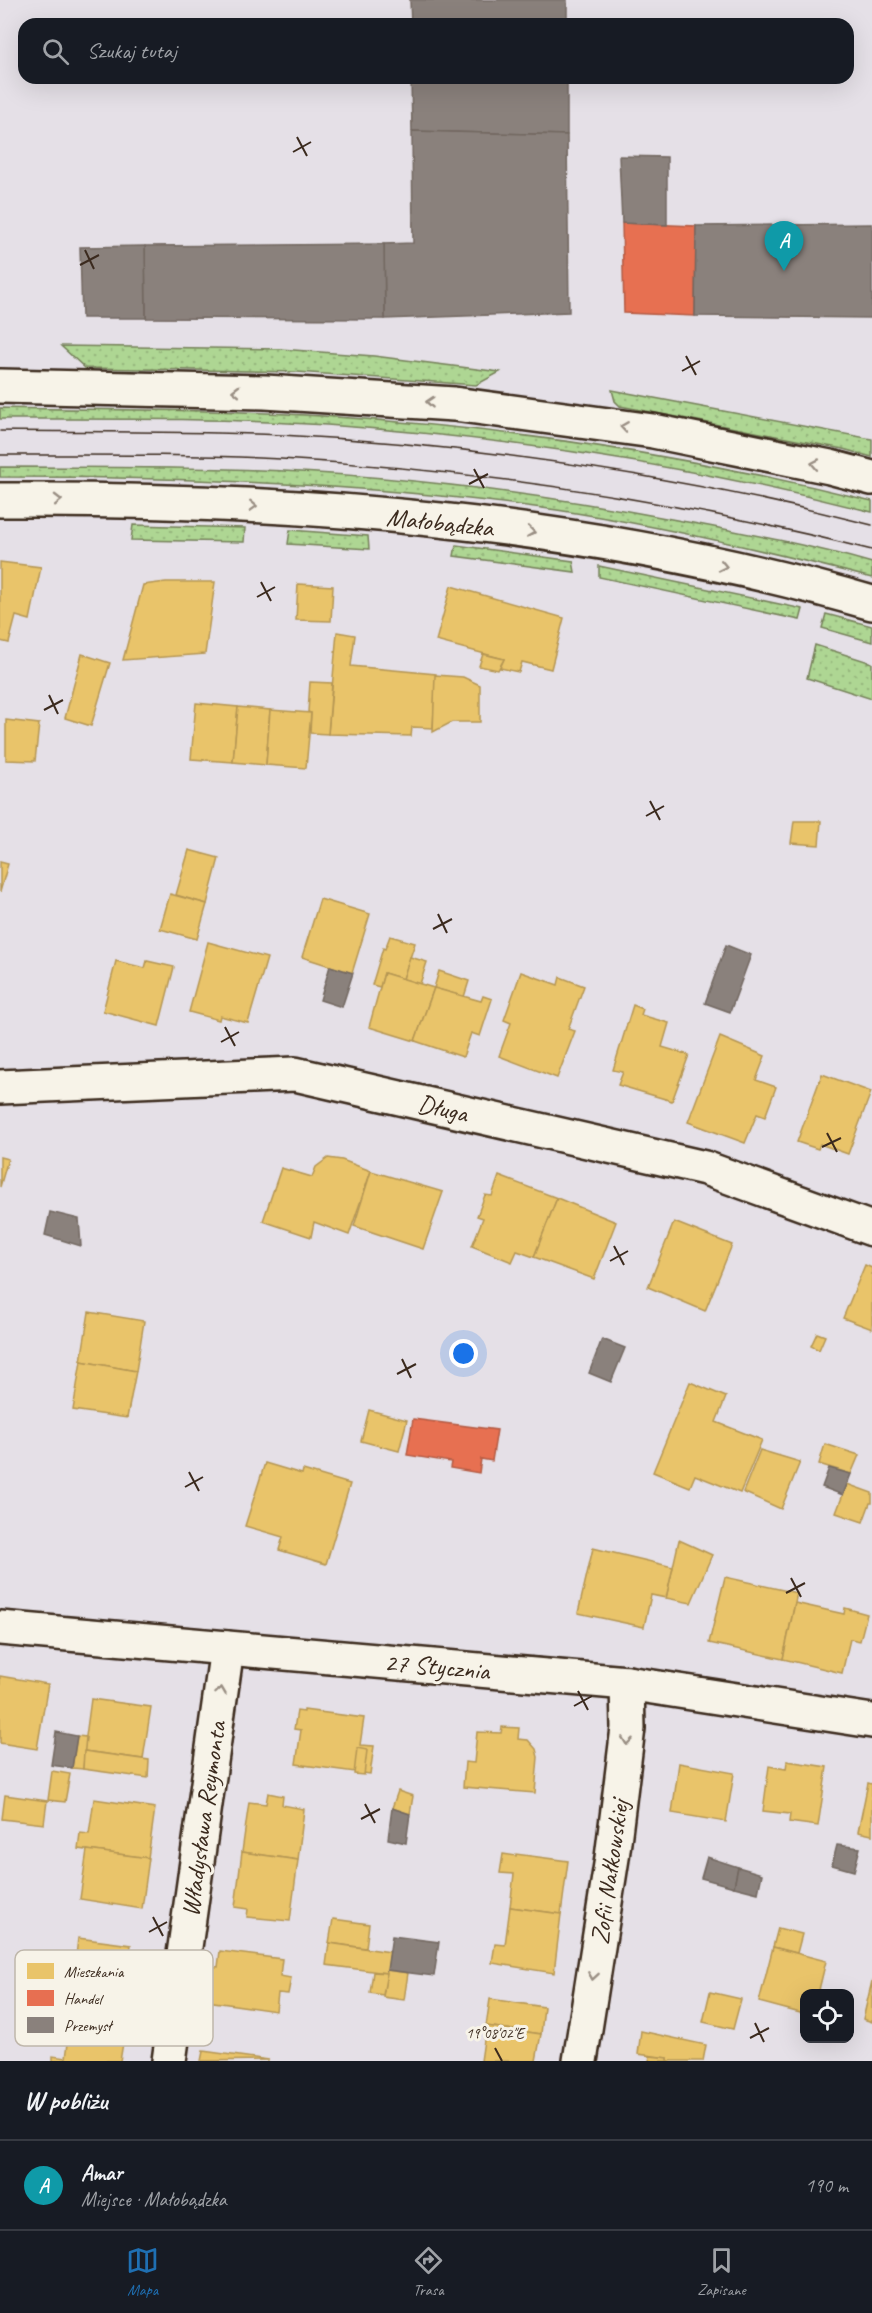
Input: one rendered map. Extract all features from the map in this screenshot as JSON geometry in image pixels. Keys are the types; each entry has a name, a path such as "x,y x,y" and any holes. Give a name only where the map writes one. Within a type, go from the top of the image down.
{"street":[{"path":"0,386 265,392 454,404 653,431 830,467 872,478"},
{"name":"Małobądzka","path":"0,500 94,499 282,507 463,523 625,544 815,587 872,603"},
{"name":"Długa","path":"0,1087 295,1074 705,1168 872,1229"},
{"name":"27 Stycznia","path":"0,1628 627,1683 872,1721"},
{"name":"Władysława Reymonta","path":"185,1950 227,1648"},
{"name":"Zofii Nałkowskiej","path":"580,2061 612,1858 628,1728 627,1683"},
{"name":"Władysława Reymonta","path":"169,2061 171,2046"}],"green space":[{"path":"61,346 280,349 374,356 500,372 476,385 297,372 85,368"},
{"path":"612,390 872,439 872,457 843,449 620,406 615,401"},
{"path":"0,408 201,411 322,416 530,436 668,457 804,485 872,501 872,512 737,481 533,446 327,425 164,419 0,419"},
{"path":"0,467 284,471 398,480 512,493 682,521 825,551 872,563 872,578 676,531 597,516 488,501 279,484 140,478 0,477"},
{"path":"133,525 245,528 244,542 131,540"},
{"path":"290,530 368,536 369,549 288,544"},
{"path":"456,545 573,561 575,572 454,556"},
{"path":"599,566 803,609 800,620 599,577"},
{"path":"826,614 872,626 872,642 822,628"},
{"path":"815,645 872,663 872,699 807,678"}],"building: Mieszkania":[{"path":"0,562 41,567 30,620 16,616 9,643 0,641"},
{"path":"166,582 215,582 205,654 123,660 143,585"},
{"path":"298,584 333,586 331,621 296,620"},
{"path":"451,586 564,618 551,669 522,662 519,672 500,668 504,659 436,641"},
{"path":"337,632 355,635 351,666 436,674 433,728 412,727 411,736 328,734"},
{"path":"82,654 110,663 91,726 65,718"},
{"path":"483,654 504,659 498,670 479,666"},
{"path":"435,675 463,677 480,685 480,722 452,722 433,732"},
{"path":"310,682 332,683 328,734 310,733 311,713 308,712"},
{"path":"196,703 238,707 233,762 191,759"},
{"path":"238,707 270,710 266,765 233,762"},
{"path":"270,710 311,713 306,768 266,765"},
{"path":"6,720 39,724 35,761 6,760"},
{"path":"794,821 821,821 819,845 791,843"},
{"path":"189,850 219,858 207,904 176,895"},
{"path":"0,862 8,864 0,892"},
{"path":"170,894 207,904 197,939 160,929"},
{"path":"320,899 370,914 352,973 302,957"},
{"path":"390,936 415,943 403,979 384,973 380,987 372,985 383,948 385,949"},
{"path":"208,942 267,958 248,1023 220,1016 219,1020 189,1012"},
{"path":"410,957 427,962 420,984 403,979"},
{"path":"116,961 145,968 147,961 174,967 159,1026 103,1011"},
{"path":"439,971 469,981 464,997 434,988"},
{"path":"521,972 558,985 560,977 584,986 568,1029 575,1031 557,1078 499,1056 511,1023 504,1020"},
{"path":"384,973 434,988 415,1041 369,1027"},
{"path":"434,988 481,1001 483,996 492,999 480,1036 471,1033 463,1057 415,1041"},
{"path":"633,1005 643,1009 641,1015 669,1023 662,1047 689,1055 672,1101 618,1085 623,1072 613,1070"},
{"path":"720,1037 765,1056 756,1080 776,1087 765,1117 757,1114 745,1143 688,1122"},
{"path":"822,1074 871,1092 848,1154 820,1144 818,1149 797,1142"},
{"path":"0,1157 8,1159 0,1187"},
{"path":"328,1158 342,1160 371,1171 349,1235 314,1222 311,1237 263,1221 281,1168 312,1177 316,1167"},
{"path":"371,1171 443,1192 423,1249 354,1226"},
{"path":"499,1176 557,1198 534,1257 517,1251 512,1262 472,1246 483,1218 477,1216 485,1195 492,1196"},
{"path":"557,1198 616,1222 594,1279 534,1257"},
{"path":"674,1222 732,1245 705,1311 648,1287"},
{"path":"865,1265 872,1268 872,1329 843,1318"},
{"path":"89,1312 144,1321 136,1371 81,1361"},
{"path":"817,1333 825,1336 819,1350 811,1346"},
{"path":"81,1361 136,1371 127,1418 73,1410"},
{"path":"690,1382 726,1397 716,1422 762,1440 740,1493 695,1475 690,1487 653,1472"},
{"path":"369,1410 407,1420 399,1451 361,1441"},
{"path":"825,1444 859,1455 851,1474 819,1464"},
{"path":"760,1450 800,1462 781,1509 743,1492"},
{"path":"265,1463 302,1474 303,1470 350,1484 326,1564 279,1550 283,1537 245,1526"},
{"path":"847,1484 872,1493 872,1503 870,1503 863,1522 836,1513"},
{"path":"679,1540 712,1555 691,1603 666,1598"},
{"path":"593,1548 673,1567 666,1598 651,1595 644,1627 578,1613"},
{"path":"725,1577 797,1593 783,1659 709,1643"},
{"path":"795,1603 844,1614 845,1608 867,1614 860,1641 850,1639 842,1673 783,1659"},
{"path":"0,1676 48,1684 37,1749 0,1743"},
{"path":"91,1699 151,1707 143,1759 84,1751"},
{"path":"304,1710 364,1718 360,1745 374,1746 370,1774 296,1764 301,1730 294,1729 297,1711 304,1712"},
{"path":"502,1727 519,1728 518,1739 528,1740 536,1749 538,1757 535,1793 463,1787 465,1762 474,1763 477,1732 501,1733"},
{"path":"77,1736 86,1737 83,1769 72,1768"},
{"path":"357,1748 367,1750 364,1775 354,1774"},
{"path":"84,1751 149,1760 148,1778 83,1769"},
{"path":"787,1761 827,1767 818,1826 789,1822 790,1814 763,1811 769,1766 786,1769"},
{"path":"679,1763 734,1773 726,1822 672,1813"},
{"path":"52,1771 70,1774 65,1802 48,1800"},
{"path":"868,1783 872,1784 872,1835 858,1832"},
{"path":"398,1791 413,1796 410,1814 392,1808"},
{"path":"268,1793 283,1796 282,1805 304,1809 298,1860 242,1852 249,1802 266,1804"},
{"path":"5,1795 47,1801 44,1824 2,1819"},
{"path":"94,1799 155,1808 148,1858 78,1849 80,1833 89,1834"},
{"path":"87,1850 149,1858 142,1909 80,1899"},
{"path":"242,1852 298,1860 290,1921 247,1917 248,1909 235,1907"},
{"path":"503,1854 568,1861 561,1914 510,1907 514,1874 500,1873"},
{"path":"510,1907 561,1914 554,1973 492,1963 495,1944 505,1945"},
{"path":"333,1919 369,1924 366,1948 329,1943"},
{"path":"778,1928 802,1934 797,1953 773,1947"},
{"path":"78,1938 131,1945 130,1950 77,1950"},
{"path":"329,1943 390,1952 387,1973 326,1965"},
{"path":"773,1947 826,1961 819,1989 800,1989 800,2013 759,2002"},
{"path":"220,1951 282,1959 280,1976 291,1978 288,1994 278,1993 276,2011 213,2002 213,1966 218,1967"},
{"path":"387,1970 408,1973 404,2000 383,1997"},
{"path":"373,1972 387,1973 383,1995 370,1993"},
{"path":"872,1981 872,2022 863,2019"},
{"path":"710,1992 741,1999 733,2029 703,2022"},
{"path":"490,1999 544,2007 541,2034 486,2026"},
{"path":"486,2026 541,2034 536,2061 481,2061"},
{"path":"641,2031 706,2045 703,2061 668,2061 668,2058 638,2054"},
{"path":"68,2046 122,2046 120,2061 53,2061 53,2056 66,2058"},
{"path":"203,2051 269,2060 201,2061"},
{"path":"650,2056 668,2058 668,2061 649,2061"}],"building: Handel":[{"path":"622,223 696,226 695,316 624,313"},
{"path":"413,1419 497,1430 492,1461 481,1459 479,1473 450,1468 451,1462 407,1455"}],"building: Przemysł":[{"path":"410,0 567,0 567,18 411,18"},
{"path":"411,84 567,84 567,135 412,131"},
{"path":"412,131 567,135 569,312 385,319 384,244 413,243"},
{"path":"619,156 667,157 667,225 622,223"},
{"path":"872,224 872,318 695,316 696,226"},
{"path":"384,244 385,319 146,318 145,246"},
{"path":"145,246 146,318 82,318 80,247"},
{"path":"726,945 751,955 730,1012 705,1003"},
{"path":"330,966 353,973 342,1007 320,1000"},
{"path":"50,1212 79,1219 81,1246 45,1235"},
{"path":"602,1339 625,1348 611,1382 589,1373"},
{"path":"829,1468 851,1474 843,1495 822,1487"},
{"path":"56,1732 77,1736 72,1768 51,1765"},
{"path":"392,1808 410,1814 406,1843 388,1839"},
{"path":"837,1845 860,1848 854,1871 832,1865"},
{"path":"707,1857 738,1867 734,1887 701,1878"},
{"path":"738,1867 762,1874 758,1893 734,1887"},
{"path":"392,1936 439,1942 434,1976 387,1970"}],"tram line":[{"path":"0,431 281,435 430,446 579,465 653,478 799,507 872,525"},
{"path":"0,455 246,457 430,471 579,490 653,503 799,532 872,550"}],"place":[{"name":"Amar","path":"784,271"}]}
